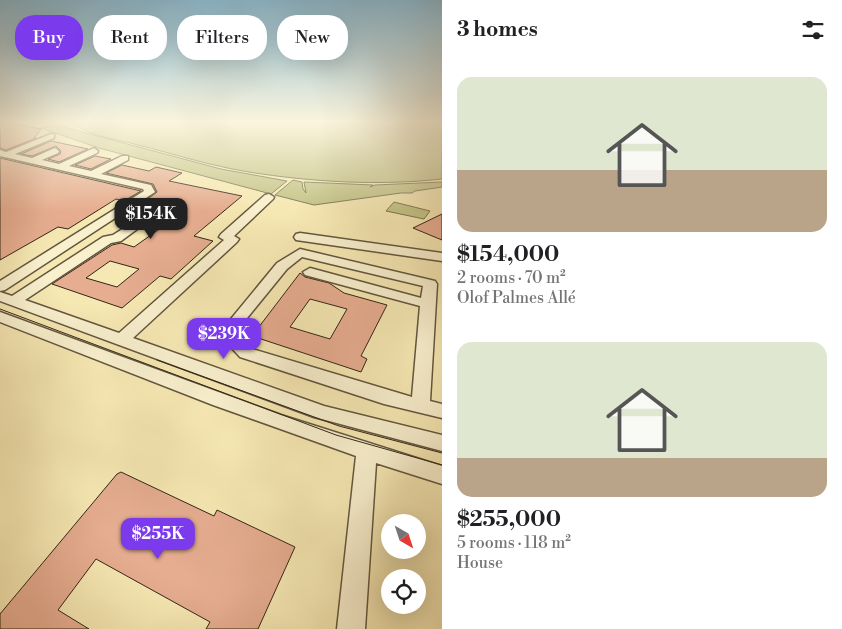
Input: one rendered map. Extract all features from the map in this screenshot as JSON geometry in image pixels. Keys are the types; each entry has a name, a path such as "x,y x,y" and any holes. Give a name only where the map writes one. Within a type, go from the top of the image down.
{"street":[{"path":"32,161 52,152"},
{"path":"60,167 91,152"},
{"path":"0,287 150,192 147,188 3,154"},
{"path":"91,175 124,158"},
{"path":"121,340 233,239 224,237 269,197"},
{"path":"7,298 107,240 117,238 136,225"},
{"path":"300,237 442,257"},
{"path":"420,406 430,284 300,253 282,266 231,328 234,342 246,353 390,399 420,406 442,411"},
{"path":"310,272 428,304"},
{"path":"7,298 321,412 442,443"},
{"path":"0,316 366,453 442,475"},
{"path":"351,629 366,453"}],"green space":[{"path":"115,152 159,152 221,169 287,181 271,194"},
{"path":"166,152 442,152 442,179 394,182 345,182 249,172"},
{"path":"293,180 302,182 306,193 304,182 373,185 370,187 375,185 442,182 442,187 412,193 314,205 275,195"},
{"path":"394,202 430,211 424,219 386,211"}],"building":[{"path":"25,152 41,152 32,156 21,154"},
{"path":"61,152 81,152 59,162 48,159"},
{"path":"95,156 111,159 91,169 75,165"},
{"path":"0,158 141,191 124,201 116,199 68,229 58,227 0,260"},
{"path":"122,165 149,171 156,167 182,173 169,181 242,196 194,236 213,241 171,279 160,276 122,308 52,284 112,245 121,243 134,247 165,225 138,218 153,208 139,205 157,192 153,184 106,173","holes":["110,261 139,269 117,287 86,278"]},
{"path":"442,214 442,240 413,228"},
{"path":"300,273 305,277 329,283 344,293 387,305 361,356 367,359 361,372 252,336","holes":["310,299 347,309 330,339 290,327"]},
{"path":"121,472 214,516 217,510 295,547 258,629 206,629 210,622 96,559 58,610 89,629 0,629 0,614 117,474"}],"tram line":[{"path":"0,309 336,435 442,465"},
{"path":"157,360 339,426 442,453"}]}
